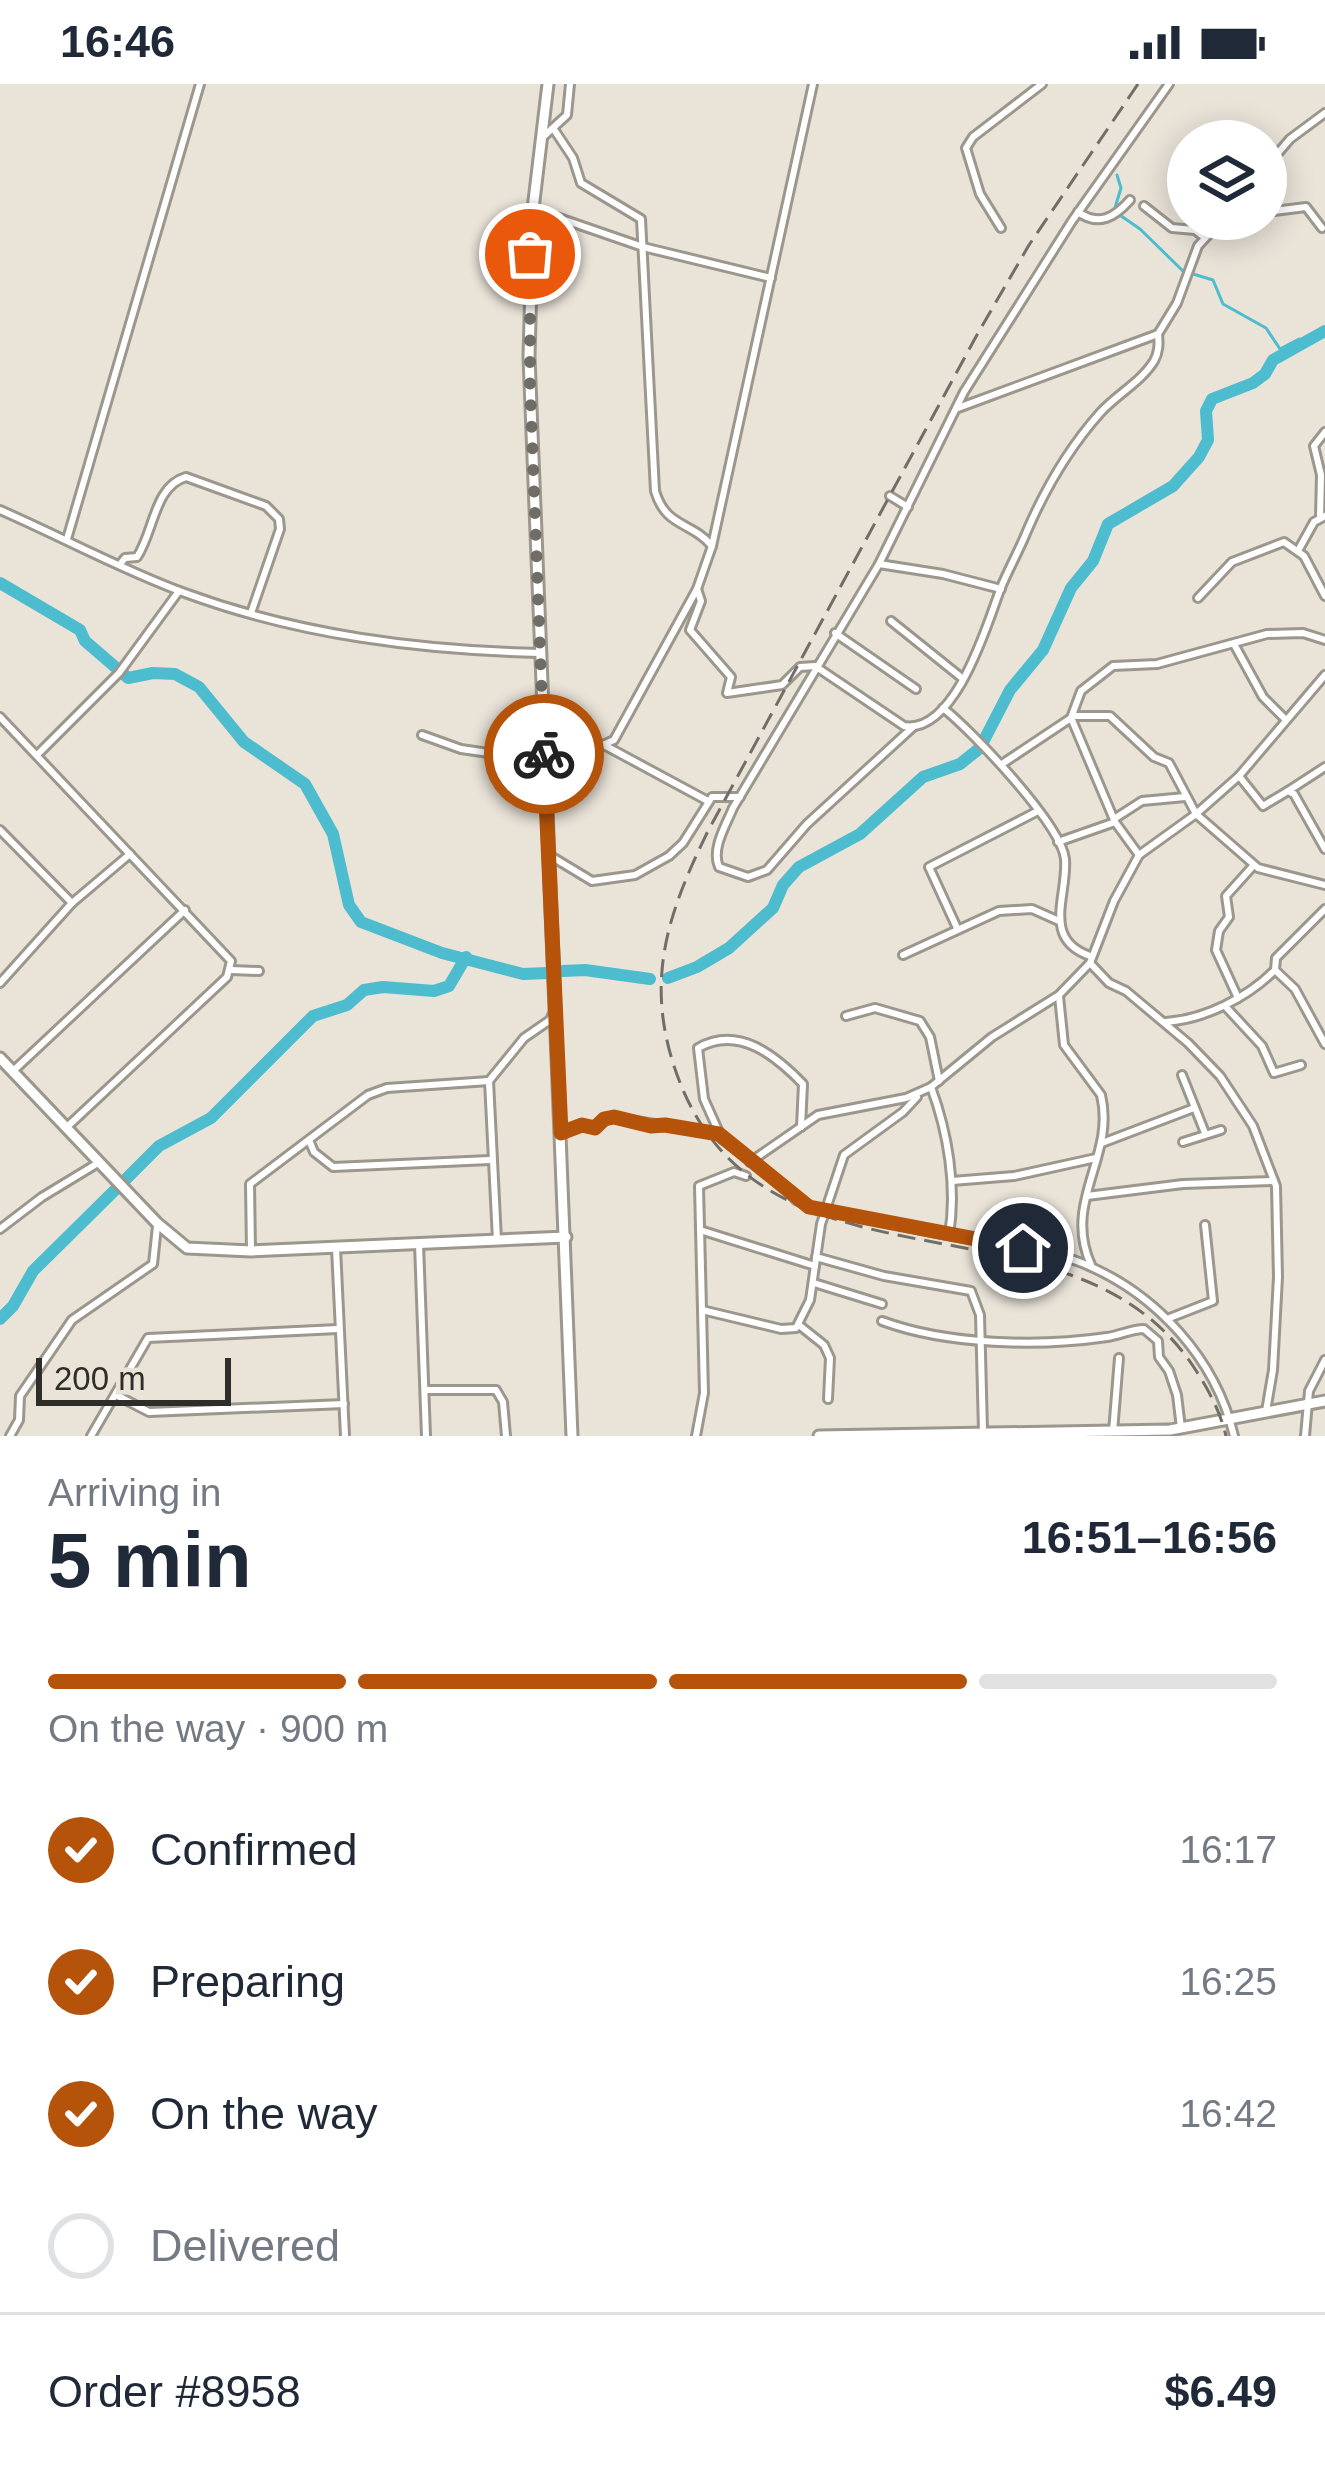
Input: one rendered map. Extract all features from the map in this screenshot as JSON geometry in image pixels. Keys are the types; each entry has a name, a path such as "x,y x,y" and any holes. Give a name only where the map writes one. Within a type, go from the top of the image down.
{"main road":[{"path":"548,84 533,209 529,357 572,1436"},
{"path":"0,1058 187,1248 251,1251 566,1237"},
{"path":"819,1436 1180,1428 1325,1401"}],"street":[{"path":"67,539 200,84"},
{"path":"541,139 567,115 570,84"},
{"path":"422,735 461,749 544,756 604,745 624,726 697,589 712,545 813,84"},
{"path":"1001,228 980,194 966,148 973,137 1042,84"},
{"path":"1169,84 1078,212 955,410 879,564 740,797 717,849 716,863 730,874 754,876 767,870 807,824 913,727 943,708 975,662 1000,589 1049,481 1101,412 1153,362 1158,334 1177,303 1187,268 1202,240"},
{"path":"1287,142 1325,113"},
{"path":"553,128 573,158 581,183 640,219 655,491 660,508 670,518 712,545"},
{"path":"1078,212 1102,220 1130,200"},
{"path":"1144,206 1167,224"},
{"path":"1287,210 1306,208 1322,228"},
{"path":"533,209 643,247 771,278"},
{"path":"955,410 1158,334"},
{"path":"1314,446 1325,432"},
{"path":"1314,446 1325,442"},
{"path":"1299,549 1323,516 1314,446"},
{"path":"120,564 125,558 137,557 163,495 177,479 186,477 266,506 279,519 280,529 251,613"},
{"path":"890,496 908,507"},
{"path":"0,510 179,591 251,613 337,635 482,652 539,653"},
{"path":"1198,598 1232,562 1281,542 1299,549 1325,596"},
{"path":"879,564 1000,589"},
{"path":"697,589 701,601 690,630 730,677 727,693 782,685 800,667 814,666 898,722 913,727"},
{"path":"37,755 119,674 179,591"},
{"path":"891,621 962,678"},
{"path":"835,632 916,689"},
{"path":"1139,855 1114,820 1072,717 1081,691 1113,666 1157,664 1267,634 1304,633 1325,640"},
{"path":"1234,644 1263,697 1286,721"},
{"path":"702,1310 781,1329 799,1325 846,1151 903,1112 992,1036 1059,995 1090,960 1139,855 1239,776 1325,675"},
{"path":"943,708 1002,764 1058,842 1065,860 1059,922 1073,949 1206,1060 1236,1098 1274,1180 1280,1204 1278,1277 1266,1412"},
{"path":"0,717 230,958 231,970"},
{"path":"1002,764 1072,717 1113,718 1154,757 1169,763 1196,814 1254,864 1325,885"},
{"path":"604,745 707,801"},
{"path":"1239,776 1263,806 1325,767"},
{"path":"1288,791 1325,849"},
{"path":"548,854 592,881 635,875 677,850 707,801 718,795 740,797"},
{"path":"1058,842 1114,820 1142,801 1185,797"},
{"path":"957,928 929,866 1036,812"},
{"path":"0,830 72,903"},
{"path":"0,983 72,903 130,854"},
{"path":"1238,998 1219,963 1216,944 1229,917 1226,896 1254,864"},
{"path":"903,955 1011,908 1032,909 1059,922"},
{"path":"1162,1022 1226,1006 1238,998 1275,970 1276,958 1325,909"},
{"path":"13,1072 185,910"},
{"path":"67,1127 231,970 259,971"},
{"path":"1275,970 1295,989 1325,1044"},
{"path":"1059,995 1064,1045 1102,1100 1102,1144 1085,1197 1080,1232 1093,1268"},
{"path":"497,1240 489,1081 524,1038 550,1020 557,1006"},
{"path":"1226,1006 1262,1046 1274,1073 1301,1065"},
{"path":"846,1016 875,1007 920,1022 930,1037 951,1180 949,1235"},
{"path":"801,1126 802,1082 755,1045 724,1040 698,1048 704,1099 719,1134 801,1203 826,1212 1051,1254 1093,1268 1167,1319 1202,1360 1221,1390 1224,1421 1220,1436"},
{"path":"1182,1076 1205,1133"},
{"path":"251,1251 250,1184 376,1090 489,1081"},
{"path":"750,1162 818,1114 919,1094"},
{"path":"1102,1144 1194,1108"},
{"path":"561,1133 582,1125 595,1128 614,1117 719,1134"},
{"path":"1183,1142 1221,1130"},
{"path":"310,1140 314,1152 333,1167 492,1160"},
{"path":"951,1180 1014,1176 1096,1158"},
{"path":"0,1228 98,1162"},
{"path":"697,1436 704,1393 700,1183 734,1172 746,1176"},
{"path":"1085,1197 1183,1184 1274,1180"},
{"path":"10,1436 19,1420 20,1396 66,1328 84,1309 153,1264 158,1223"},
{"path":"1167,1319 1213,1301 1205,1225"},
{"path":"700,1230 816,1262 971,1291 979,1308 983,1435"},
{"path":"418,1244 426,1436"},
{"path":"336,1247 345,1436"},
{"path":"814,1283 882,1304"},
{"path":"882,1321 927,1336 981,1339 1108,1336 1147,1330 1159,1342 1159,1357 1169,1370 1180,1428"},
{"path":"799,1325 824,1346 830,1358 828,1399"},
{"path":"91,1436 143,1344 154,1335 338,1329"},
{"path":"1113,1432 1119,1358"},
{"path":"1305,1436 1309,1391 1325,1360"},
{"path":"425,1390 496,1390 503,1402 506,1436"},
{"path":"116,1395 149,1412 344,1405"},
{"path":"1224,1421 1234,1436"}],"waterway":[{"path":"1117,175 1121,188 1114,211 1184,272"},
{"path":"1190,273 1213,280 1223,304 1266,328 1280,349 1299,339 1308,341"},
{"path":"668,978 729,948 773,908 783,885 799,867 860,834 923,777 960,764 980,748 1010,690 1043,650 1071,588 1093,561 1108,524 1173,486 1199,457 1208,440 1206,411 1212,399 1253,383 1273,360 1325,331"},
{"path":"0,583 80,630 85,641 128,678 175,674 199,687 244,742 305,784 333,834 349,905 361,922 442,953 523,974 548,973"},
{"path":"125,1180 159,1146 211,1118 313,1016 347,1005 364,990 434,991 449,986 466,957"},
{"path":"563,971 650,979"},
{"path":"0,1319 33,1271 116,1189"}],"railway":[{"path":"1138,84 1029,245 978,333 708,831 672,917 662,1003 674,1066 714,1142 771,1191 839,1220 1068,1274 1135,1308 1191,1363 1212,1398 1226,1436"}],"way so far":[{"path":"530,254 530,385 544,754"}],"route":[{"path":"544,754 561,1133 582,1125 595,1128 614,1117 719,1134 809,1207 1023,1248"}]}
